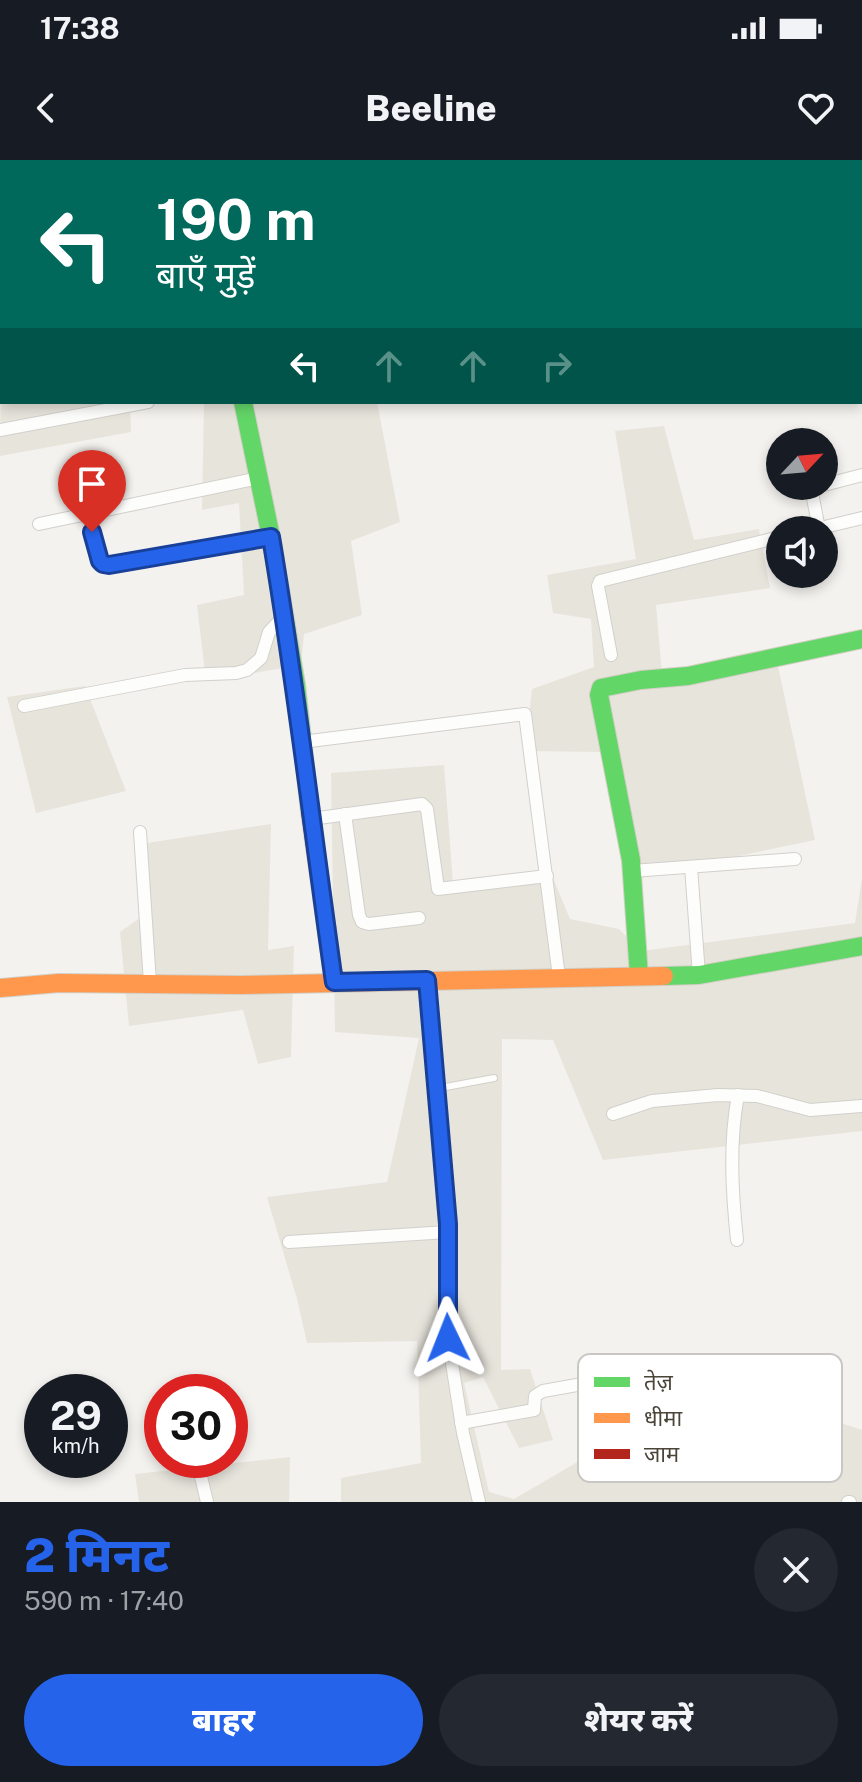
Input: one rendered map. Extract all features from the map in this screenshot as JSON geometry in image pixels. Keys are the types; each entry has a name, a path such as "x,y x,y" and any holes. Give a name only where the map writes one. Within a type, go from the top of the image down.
{"street":[{"path":"0,430 117,404"},
{"path":"243,404 284,616 334,982"},
{"path":"838,481 862,475"},
{"path":"39,524 259,478"},
{"path":"90,513 97,554 103,564 271,537"},
{"path":"838,524 862,518"},
{"path":"611,655 598,586 600,581 766,540"},
{"path":"24,706 172,677 247,670 261,658 269,632 284,616"},
{"path":"639,976 632,871 599,695 601,688 641,680 688,676 862,639"},
{"path":"302,742 525,714 559,977"},
{"path":"311,819 417,804 426,806 438,889 547,876"},
{"path":"345,814 362,922 369,924 419,918"},
{"path":"140,832 150,983"},
{"path":"632,871 795,859"},
{"path":"691,867 699,975"},
{"path":"0,988 59,983 239,985 699,975 862,946"},
{"path":"427,980 448,1232 448,1338 461,1423 479,1502"},
{"path":"613,1114 652,1101 738,1095 771,1099 810,1110 862,1106"},
{"path":"737,1240 732,1187 733,1121 738,1095"},
{"path":"289,1242 448,1232"},
{"path":"461,1423 534,1410 535,1396 543,1391 578,1385"},
{"path":"201,1478 207,1502"}],"lane":[{"path":"435,1089 494,1078"}],"shaded area":[{"path":"0,404 130,404 131,432 0,456"},
{"path":"204,404 377,404 400,522 351,541 362,615 304,634 301,665 206,681 197,605 244,595 239,503 202,510"},
{"path":"664,426 694,540 759,529 766,567 766,588 770,588 656,605 662,673 775,652 815,840 624,880 603,752 525,751 532,689 594,667 591,619 553,613 547,575 636,559 615,431"},
{"path":"85,686 126,791 36,813 7,697"},
{"path":"444,765 453,883 553,878 570,919 619,929 641,951 855,923 862,878 862,1131 603,1160 553,1040 502,1039 501,1370 530,1369 553,1440 519,1448 483,1377 464,1383 489,1492 514,1499 578,1462 578,1482 842,1482 842,1423 862,1430 862,1502 341,1502 341,1478 421,1463 417,1341 307,1343 267,1197 387,1182 419,1038 335,1032 331,773"},
{"path":"271,824 268,950 294,946 291,1057 258,1064 243,1010 129,1026 120,932 144,915 134,845"},
{"path":"290,1457 289,1502 139,1502 135,1474 144,1473 144,1478 248,1478 248,1462"}],"traffic: fast":[{"path":"243,404 271,537 296,685 310,811"},
{"path":"639,976 631,860 599,695 601,688 641,680 688,676 862,639"},
{"path":"664,976 699,975 862,946"}],"traffic: slow":[{"path":"0,988 59,983 239,985 664,976"}],"traffic: jam":[{"path":"310,811 334,982"}],"route":[{"path":"92,532 100,561 109,565 271,537 296,685 334,982 427,980 448,1224 448,1338"}]}
